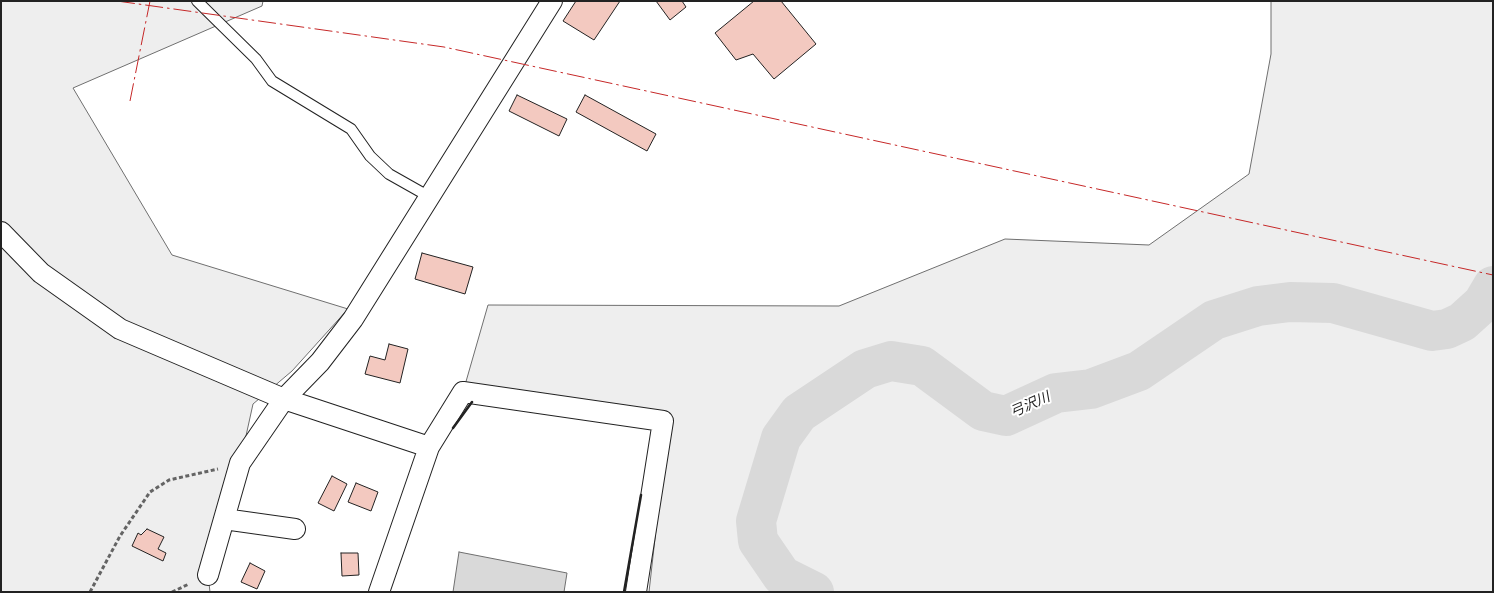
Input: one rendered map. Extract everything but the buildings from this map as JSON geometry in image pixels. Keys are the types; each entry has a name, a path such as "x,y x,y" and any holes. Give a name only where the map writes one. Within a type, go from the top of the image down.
{"street":[{"path":"208,575 240,463 284,399 320,362 353,319 428,196 489,104 552,1"},
{"path":"1,232 41,273 120,329 284,399 428,447"},
{"path":"378,592 428,447 463,392 663,421 636,592"},
{"path":"224,519 295,529"}],"lane":[{"path":"197,1 256,59 272,81 351,129 370,156 389,174 428,196"}],"path":[{"path":"90,592 120,536 150,492 168,480 240,463"}],"shaded area":[{"path":"1,1 263,1 262,6 73,88 172,255 348,309 292,371 253,404 240,463 208,575 210,592 1,592"},
{"path":"1271,1 1493,1 1493,592 649,592 668,422 463,392 488,305 839,306 1005,239 1149,245 1249,174 1271,54"},
{"path":"459,552 567,573 564,592 453,592"}],"waterway":[{"name":"弓沢川","path":"814,592 782,576 758,541 756,521 781,438 799,413 865,369 891,361 922,366 983,411 1006,416 1056,393 1091,389 1139,371 1214,320 1258,306 1290,302 1333,303 1432,331 1447,329 1462,322 1483,303 1493,286"}],"wall":[{"path":"453,428 472,402"},
{"path":"624,592 641,495"}],"power":[{"path":"117,1 444,47 1493,275"},
{"path":"130,101 150,1"}]}
